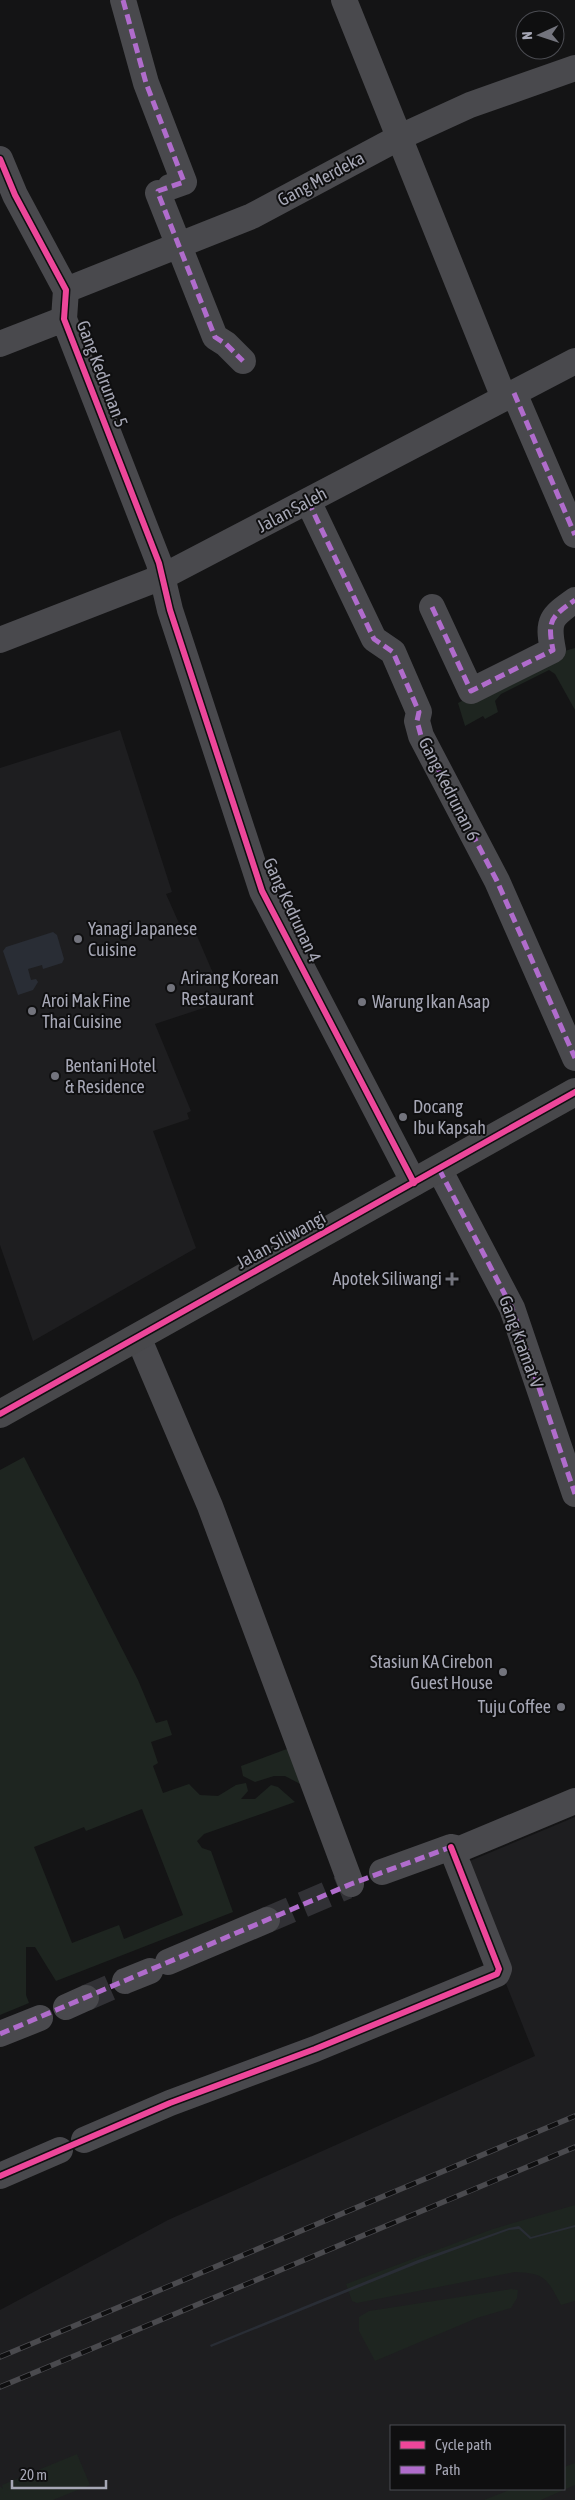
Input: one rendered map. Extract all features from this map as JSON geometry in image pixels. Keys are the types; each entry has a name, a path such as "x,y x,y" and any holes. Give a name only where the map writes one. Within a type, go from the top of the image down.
{"main road":[{"name":"Jalan Siliwangi","path":"0,1414 575,1092"}],"street":[{"path":"123,0 146,83 184,182 164,190 177,246 215,338 226,344 243,362"},
{"path":"344,0 509,396 575,535"},
{"name":"Gang Merdeka","path":"66,290 252,216 400,137 470,105 575,68"},
{"path":"0,159 14,195 66,290"},
{"name":"Gang Kedrunan 5","path":"66,290 64,319 159,563 162,577"},
{"path":"0,344 64,319"},
{"name":"Jalan Saleh","path":"0,640 162,577 575,361"},
{"name":"Gang Kedrunan 6","path":"308,501 374,639 394,652 419,712 417,721 421,736 497,881 575,1058"},
{"name":"Gang Kedrunan 4","path":"162,577 170,610 262,891 414,1183"},
{"path":"432,607 471,691 553,650 550,632 551,622 555,614 575,600"},
{"name":"Gang Kramat V","path":"439,1169 512,1308 575,1494"},
{"path":"138,1337 210,1506 361,1880 451,1847 460,1849 575,1801"},
{"path":"84,2140 170,2104 315,2049 497,1974 499,1969 451,1847"},
{"path":"125,1981 267,1920"},
{"path":"0,2034 40,2018"},
{"path":"0,2176 60,2150"}],"shaded area":[{"path":"575,648 575,710 555,674 549,670 501,694 495,701 498,712 485,719 483,716 465,726 458,703 554,654"},
{"path":"120,730 172,892 166,894 182,930 188,928 187,923 191,922 225,1001 155,1024 191,1111 187,1113 189,1119 153,1131 196,1248 33,1341 0,1245 0,768"},
{"path":"53,932 57,935 64,959 62,963 43,969 42,965 28,969 31,980 36,979 38,982 33,990 18,995 3,951 6,947"},
{"path":"24,1457 138,1680 156,1723 167,1720 172,1735 151,1742 158,1763 153,1766 163,1793 189,1784 200,1795 218,1796 236,1785 246,1783 248,1791 241,1799 255,1799 271,1785 278,1787 295,1802 204,1834 197,1841 202,1848 211,1851 233,1912 56,1981 35,1947 26,1947 26,1995 29,2003 0,2015 0,1470","holes":["142,1809 183,1915 124,1939 119,1925 72,1943 34,1847 84,1827 86,1831"]},
{"path":"292,1747 306,1787 285,1776 274,1776 255,1782 243,1776 241,1766"},
{"path":"575,1817 575,2500 0,2500 0,2310 168,2220 535,2056 494,1954 465,1863"},
{"path":"575,2205 575,2301 561,2305 544,2279 533,2274 515,2272 357,2303 352,2301 346,2284 493,2229"},
{"path":"575,2225 575,2227 530,2239 519,2229 509,2230 419,2263 211,2347 210,2345 418,2260 509,2228 519,2226 531,2237"},
{"path":"511,2289 518,2290 517,2298 511,2308 477,2318 375,2361 359,2331 359,2317 369,2311"},
{"path":"77,2454 90,2485 53,2500 0,2500 0,2486 3,2489 2,2485"},
{"path":"575,2463 575,2485 565,2489 565,2467"},
{"path":"509,2490 564,2490 541,2500 484,2500"}],"tunnel":[{"path":"267,1920 347,1886"},
{"path":"86,1998 125,1981"}],"railway":[{"path":"0,2357 575,2116"},
{"path":"0,2387 575,2147"}],"marked path":[{"path":"123,0 146,83 184,182 158,191 158,193 215,337 226,344 243,361"},
{"path":"514,393 575,535"},
{"path":"308,501 374,639 393,652 419,712 417,721 421,736 497,881 575,1058"},
{"path":"432,607 471,691 553,650 551,640 553,620 556,615 575,600"},
{"path":"439,1169 512,1308 575,1494"},
{"path":"0,2034 351,1884 451,1847 453,1850"}],"cycle path":[{"path":"0,159 15,195 66,290 64,319 159,563 170,610 262,891 414,1183"},
{"path":"0,1414 575,1092"},
{"path":"0,2176 170,2103 315,2049 497,1974 499,1969 451,1847"}],"place":[{"name":"Yanagi Japanese Cuisine","path":"78,939"},
{"name":"Arirang Korean Restaurant","path":"171,988"},
{"name":"Warung Ikan Asap","path":"362,1002"},
{"name":"Aroi Mak Fine Thai Cuisine","path":"32,1011"},
{"name":"Bentani Hotel & Residence","path":"55,1076"},
{"name":"Docang Ibu Kapsah","path":"403,1117"},
{"name":"Apotek Siliwangi","path":"452,1279"},
{"name":"Stasiun KA Cirebon Guest House","path":"503,1672"},
{"name":"Tuju Coffee","path":"561,1707"}]}
